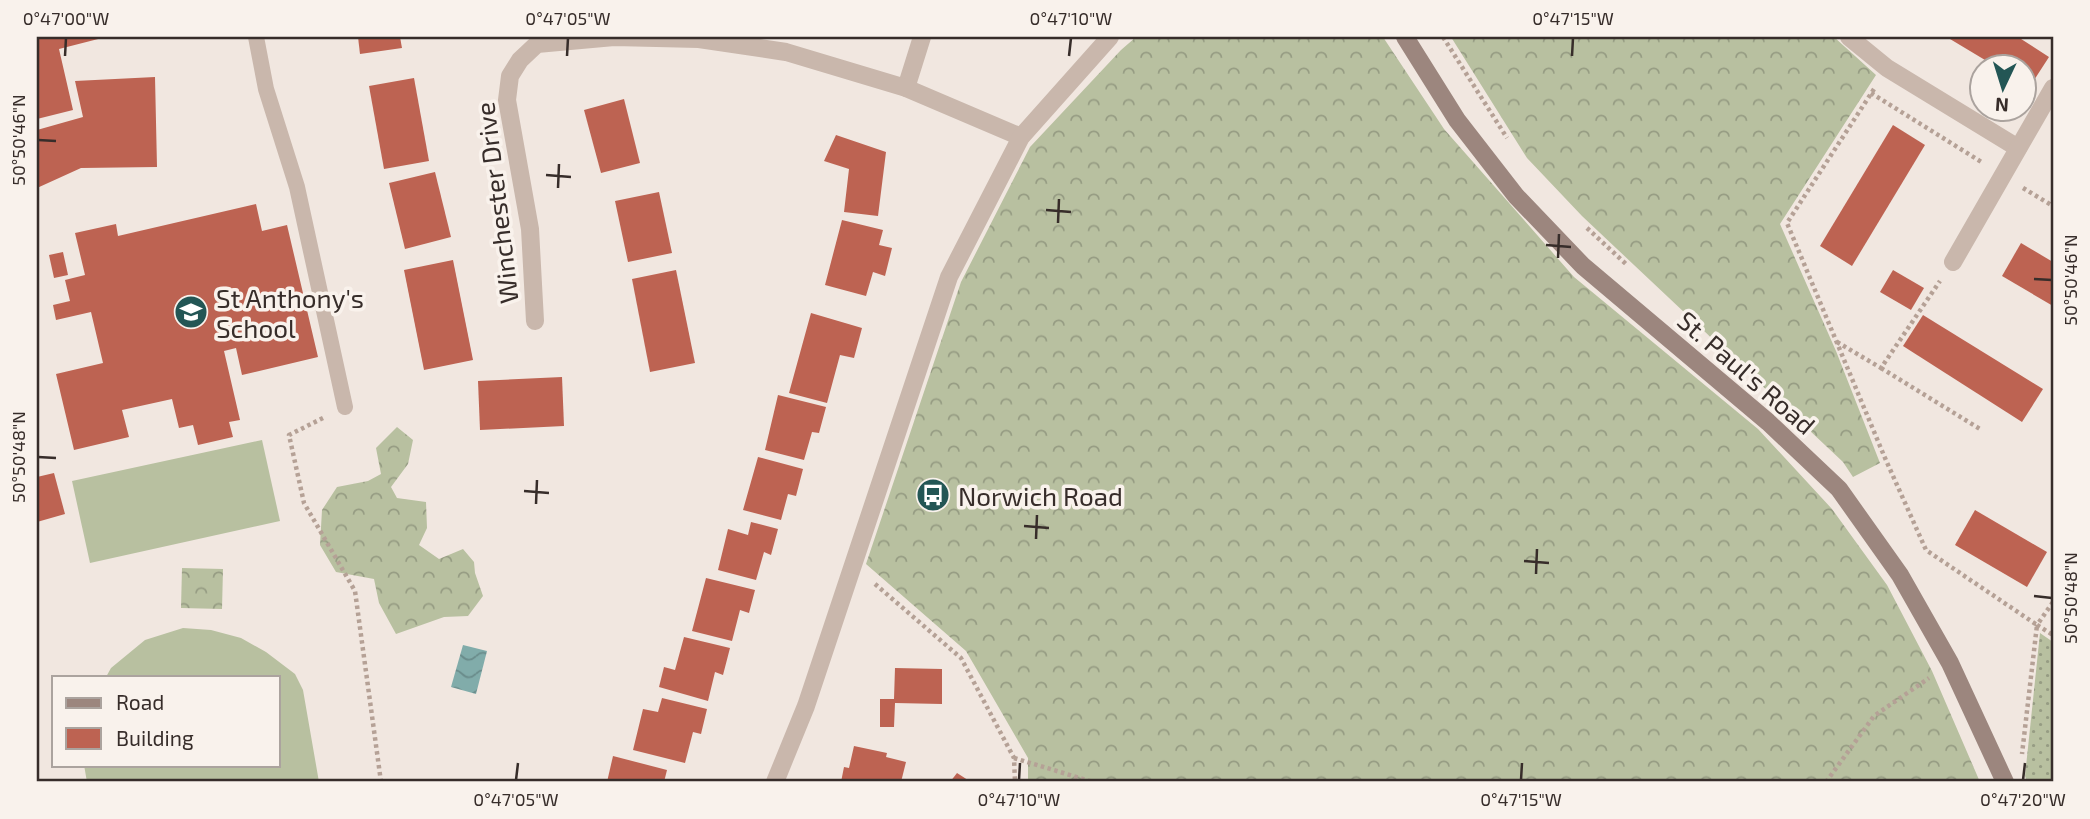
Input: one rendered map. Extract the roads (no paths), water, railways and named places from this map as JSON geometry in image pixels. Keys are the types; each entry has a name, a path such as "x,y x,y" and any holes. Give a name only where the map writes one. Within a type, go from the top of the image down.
{"main road":[{"name":"St. Paul's Road","path":"1405,37 1457,120 1516,196 1583,266 1768,422 1839,489 1900,575 1950,663 2005,782"}],"street":[{"name":"Winchester Drive","path":"535,321 530,229 507,100 510,76 520,60 537,44 614,37 699,39 786,52 906,88 1021,137"},
{"path":"906,88 922,37"},
{"path":"775,782 806,706 949,277 1021,137 1110,37"},
{"path":"1849,37 1887,68 2018,148"},
{"path":"1953,262 2053,88"}],"lane":[{"path":"256,37 266,89 297,187 345,407"}],"water":[{"path":"463,645 487,651 476,694 451,687"}],"place":[{"name":"St Anthony's School","path":"191,312"},
{"name":"Norwich Road","path":"933,495"}]}
